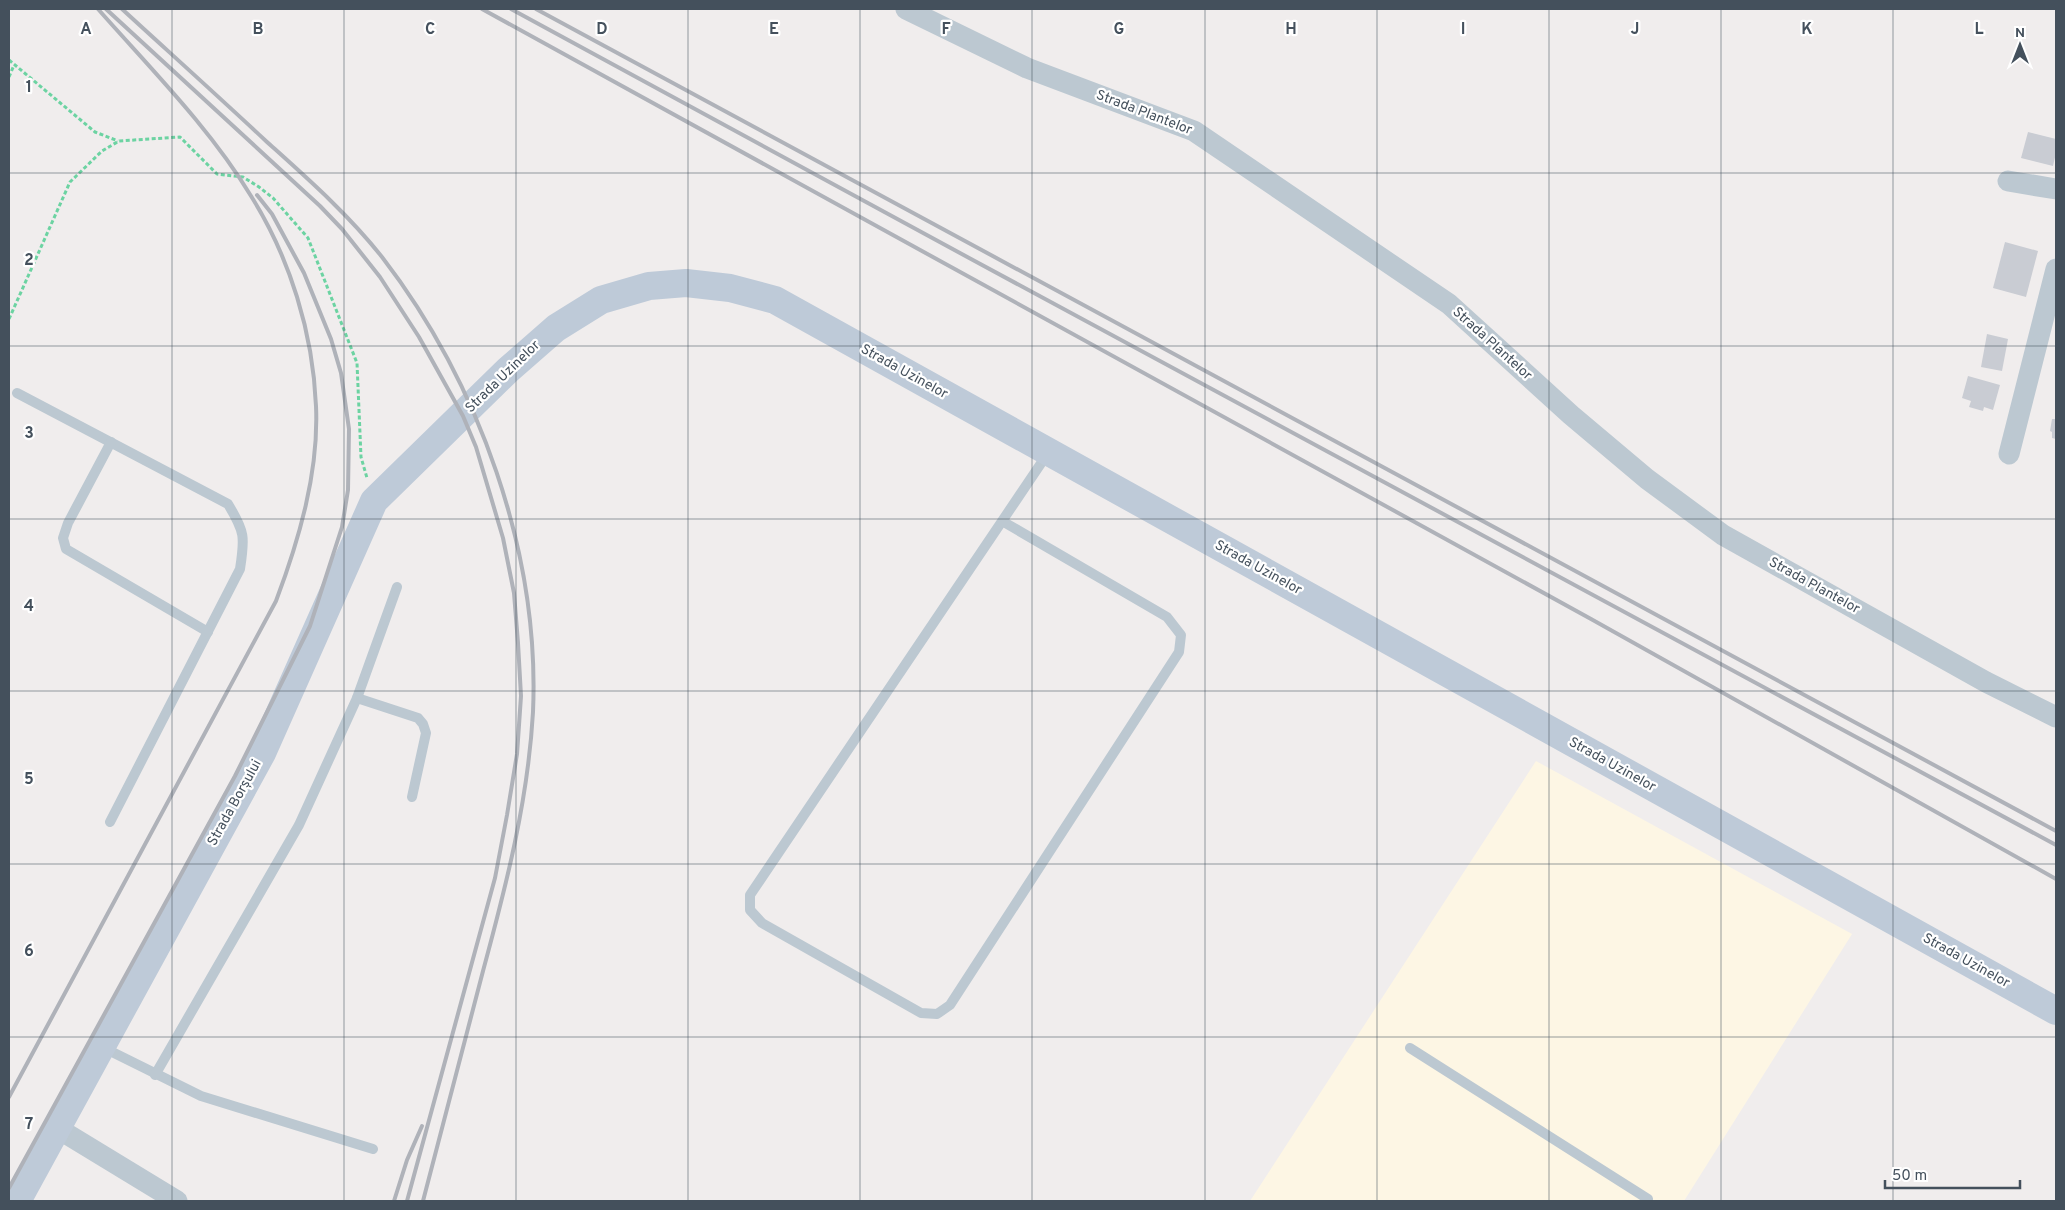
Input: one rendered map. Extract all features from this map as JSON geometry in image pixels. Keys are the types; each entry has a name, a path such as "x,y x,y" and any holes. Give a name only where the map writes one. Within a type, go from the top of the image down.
{"street":[{"name":"Strada Plantelor","path":"906,9 1027,68 1194,131 1449,304 1571,415 1647,479 1723,535 1986,682 2056,718"},
{"path":"2008,181 2056,188"},
{"path":"2008,454 2056,269"},
{"name":"Strada Uzinelor","path":"462,417 508,370 556,328 601,300 649,286 686,284 730,288 775,300 2056,1011"},
{"name":"Strada Borșului","path":"24,1199 58,1128 101,1047 262,754 374,501 462,417"},
{"path":"58,1128 177,1201"}],"lane":[{"path":"17,392 228,504 241,526 244,545 240,569 110,822"},
{"path":"112,442 68,523 63,538 66,549 208,632"},
{"path":"1002,521 1167,618 1181,634 1179,652 950,1005 937,1014 921,1013 762,923 750,910 750,894 1048,452"},
{"path":"155,1075 299,825 357,698 397,587"},
{"path":"357,698 418,718 423,724 426,733 412,797"},
{"path":"101,1047 201,1096 373,1149"},
{"path":"1410,1048 1648,1200"}],"path":[{"path":"9,60 95,132 119,142"},
{"path":"9,77 14,65"},
{"path":"9,319 70,182 102,151 119,142 180,137 217,174 243,177 274,198 308,238 357,362 361,457 374,501"}],"shaded area":[{"path":"1536,761 1852,934 1684,1201 1250,1201"}],"building":[{"path":"2028,132 2056,139 2056,153 2053,166 2021,158"},
{"path":"2005,242 2038,251 2026,297 1993,288"},
{"path":"1987,334 2008,339 2002,371 1981,367"},
{"path":"1968,376 2000,385 1993,410 1984,407 1983,411 1969,407 1971,401 1962,398"},
{"path":"2052,419 2056,419 2056,439 2052,438 2052,432 2050,431"}],"railway":[{"path":"9,1097 276,601 300,530 311,481 314,456 316,406 310,351 297,297 288,270 265,220 217,146 179,99 98,9"},
{"path":"106,9 320,206 342,229 380,277 419,337 463,416 476,447 503,538 514,593 518,643 521,696 517,754 495,878 407,1201"},
{"path":"122,9 327,197 382,257 417,306 448,359 474,414 496,472 514,531 526,592 532,652 533,712 526,778 515,843 500,907 423,1201"},
{"path":"482,9 1591,619 2056,879"},
{"path":"511,9 2056,845"},
{"path":"536,9 2056,831"},
{"path":"9,1188 235,776 310,626 342,527 348,490 349,429 341,373 331,339 304,273 272,214 257,195"},
{"path":"394,1201 407,1160 422,1126"}]}
